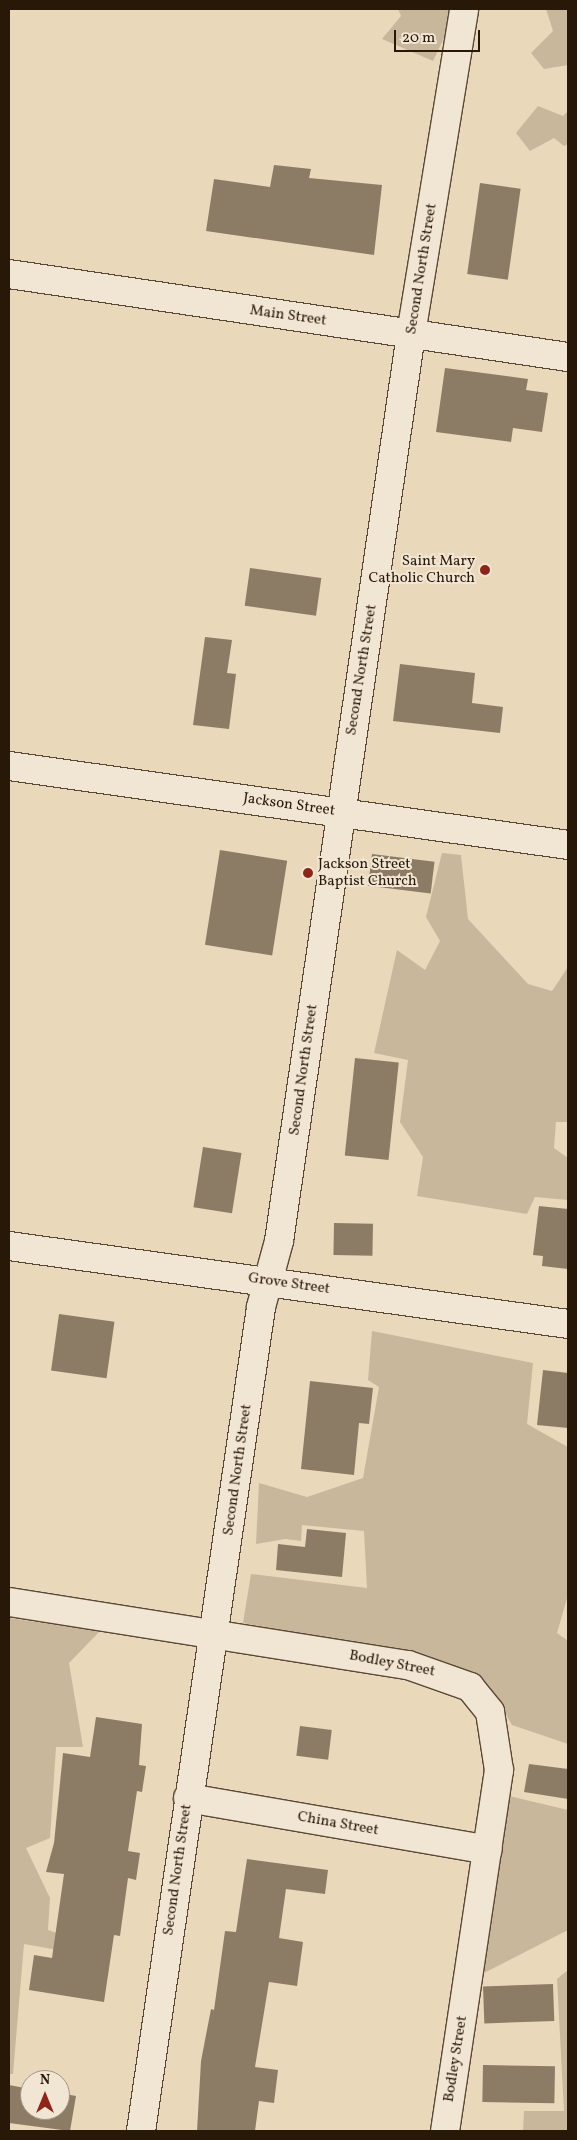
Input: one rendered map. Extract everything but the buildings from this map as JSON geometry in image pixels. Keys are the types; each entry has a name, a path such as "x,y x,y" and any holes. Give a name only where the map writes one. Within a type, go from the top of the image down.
{"street":[{"name":"Second North Street","path":"141,2131 188,1798 215,1632 260,1307 279,1241 411,334 464,9"},
{"name":"Main Street","path":"9,274 568,357"},
{"name":"Jackson Street","path":"9,766 568,845"},
{"name":"Grove Street","path":"9,1246 568,1324"},
{"name":"Bodley Street","path":"9,1602 215,1632 408,1665 470,1687 490,1712 499,1770 446,2131"},
{"name":"China Street","path":"188,1798 488,1850"}],"shaded area":[{"path":"398,9 458,9 433,61 382,39 401,16"},
{"path":"546,9 568,9 568,65 544,69 531,53 553,31"},
{"path":"538,106 563,116 568,111 568,144 564,146 554,138 530,151 516,133"},
{"path":"442,853 461,855 468,919 528,984 552,991 568,967 568,1122 556,1122 554,1148 568,1158 568,1200 535,1197 527,1214 417,1196 423,1157 400,1122 408,1060 374,1053 397,950 425,970 440,941 426,917"},
{"path":"372,1331 533,1363 527,1424 568,1447 568,1595 557,1633 568,1641 568,1744 512,1725 496,1697 471,1676 395,1652 243,1623 251,1574 367,1588 364,1531 302,1525 301,1541 285,1539 256,1544 259,1483 307,1497 363,1478 379,1387 368,1380"},
{"path":"9,1618 100,1631 69,1663 83,1747 56,1747 50,1838 26,1848 50,1898 48,1930 62,1935 58,1950 24,1944 13,2074 9,2074"},
{"path":"509,1796 568,1810 568,1930 480,1975"},
{"path":"568,1970 568,2131 523,2131 524,2111 564,2111 557,1979"}],"place":[{"name":"Saint Mary Catholic Church","path":"485,570"},
{"name":"Jackson Street Baptist Church","path":"308,873"}]}
